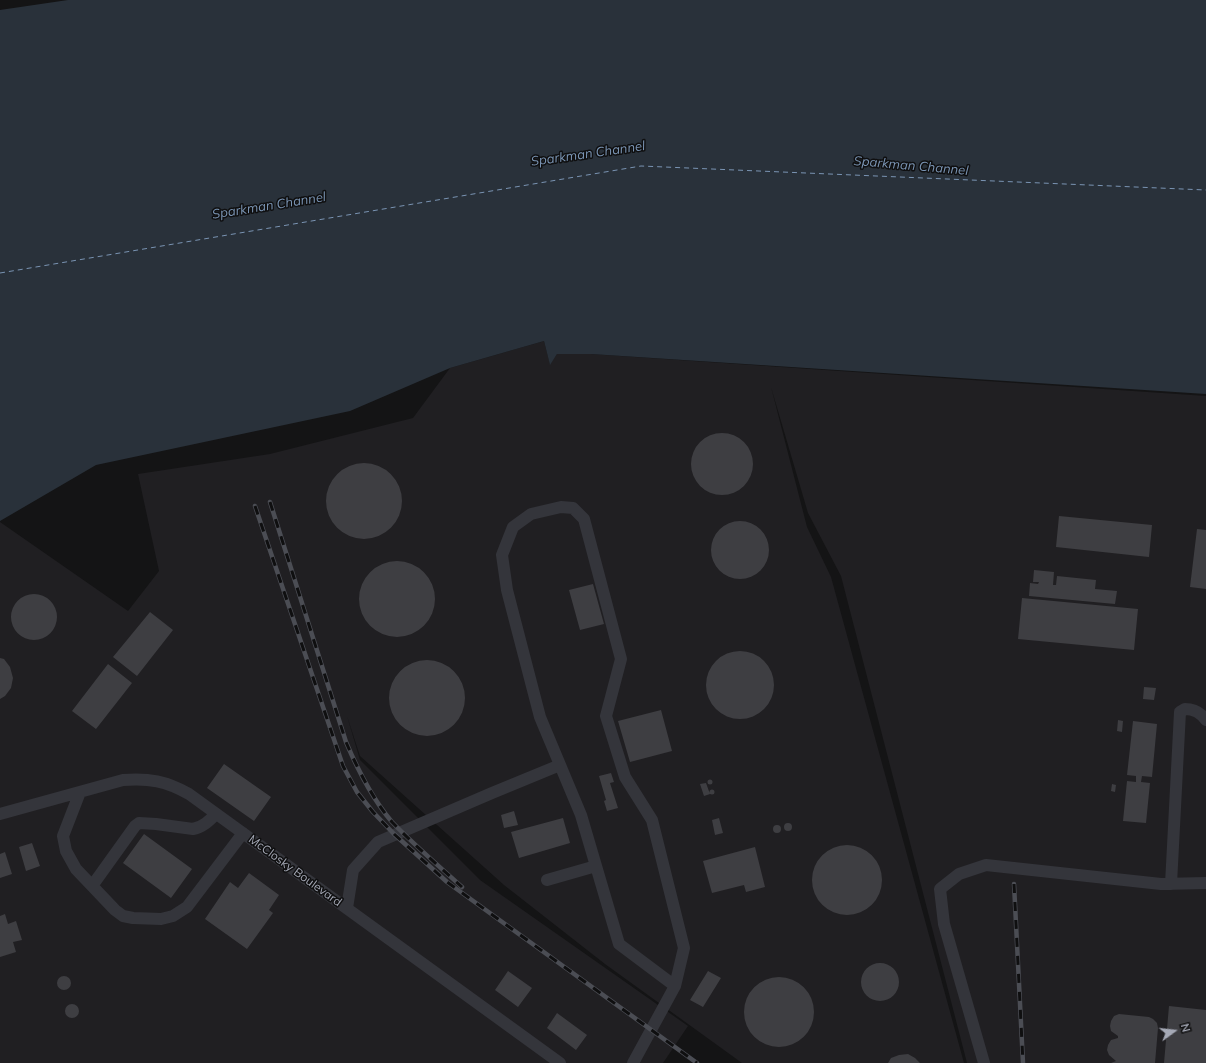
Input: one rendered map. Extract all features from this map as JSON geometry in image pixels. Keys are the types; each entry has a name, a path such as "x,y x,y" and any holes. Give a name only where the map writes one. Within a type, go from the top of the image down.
{"street":[{"path":"633,1063 675,986 684,948 652,820 624,777 606,716 621,659 584,519 573,508 561,506 531,514 513,527 502,555 507,590 540,717 581,815 619,944 675,986"},
{"path":"1171,884 1180,712 1185,709 1191,709 1203,716 1206,720"},
{"path":"347,908 353,870 378,842 560,765"},
{"name":"McClosky Boulevard","path":"0,814 123,780 141,779 159,781 175,786 189,794 560,1063"},
{"path":"80,792 63,836 66,851 76,869 115,910 123,916 161,919 173,916 187,907 243,833"},
{"path":"92,886 135,826 139,823 193,829 205,824 216,814"},
{"path":"984,1063 944,924 940,889 959,874 986,865 1161,884 1206,883"},
{"path":"547,880 596,866"}],"shaded area":[{"path":"544,341 550,364 557,354 591,354 1206,396 1206,1063 967,1063 841,576 808,513 771,387 807,527 831,577 964,1063 742,1063 605,964 504,885 360,756 347,716 360,760 480,880 688,1026 663,1063 0,1063 0,522 128,611 159,571 138,474 270,454 413,418 450,368"}],"water":[{"name":"Sparkman Channel","path":"68,0 1206,0 1206,394 591,354 557,354 550,365 544,341 450,368 350,411 96,465 0,521 0,10"}],"building":[{"path":"716,433 728,433 744,442 751,452 753,464 751,476 744,486 728,495 716,495 705,490 696,481 691,470 691,458 696,447 705,438"},
{"path":"356,463 372,463 385,469 396,480 402,493 400,516 385,533 372,539 356,539 343,533 328,516 326,509 326,493 332,480 349,465"},
{"path":"1059,516 1152,525 1149,557 1056,547"},
{"path":"740,521 751,523 764,534 767,539 769,550 767,561 756,574 751,577 740,579 729,577 716,566 713,561 711,550 713,539 724,526 729,523"},
{"path":"1197,529 1206,530 1206,589 1190,587"},
{"path":"389,561 405,561 418,567 429,578 435,591 433,614 418,631 405,637 389,637 376,631 361,614 359,607 359,591 365,578 382,563"},
{"path":"1034,570 1054,572 1053,585 1056,585 1057,576 1096,580 1095,589 1117,591 1115,604 1029,596 1030,583 1038,584 1039,582 1033,582"},
{"path":"593,584 604,624 580,630 569,590"},
{"path":"29,594 39,594 47,598 53,604 57,612 57,622 53,630 47,636 39,640 29,640 21,636 15,630 11,622 11,612 15,604 21,598"},
{"path":"1022,598 1138,609 1134,650 1018,639"},
{"path":"150,612 173,630 137,676 113,657"},
{"path":"733,651 747,651 759,656 769,666 774,678 774,692 769,704 759,714 747,719 733,719 721,714 711,704 706,692 706,678 711,666 721,656"},
{"path":"0,658 4,659 10,667 13,678 11,688 5,696 0,699"},
{"path":"419,660 435,660 448,666 459,677 465,690 463,713 448,730 435,736 419,736 406,730 391,713 389,706 389,690 395,677 412,662"},
{"path":"108,664 132,683 96,729 72,711"},
{"path":"1144,687 1156,688 1154,700 1143,699"},
{"path":"661,710 672,751 630,762 618,721"},
{"path":"1118,720 1123,721 1122,732 1117,731"},
{"path":"1133,721 1157,724 1152,777 1142,776 1141,782 1150,783 1146,823 1123,821 1127,781 1136,782 1136,776 1127,775"},
{"path":"224,764 271,797 254,821 207,788"},
{"path":"611,773 614,782 610,783 618,808 607,811 604,801 606,800 599,776"},
{"path":"708,780 712,780 712,784 708,784"},
{"path":"706,783 710,794 704,796 700,784"},
{"path":"1112,784 1116,785 1115,792 1111,791"},
{"path":"710,790 714,790 714,794 710,794"},
{"path":"514,811 518,825 504,828 501,815"},
{"path":"563,818 570,843 519,858 511,832"},
{"path":"719,818 723,833 715,835 712,820"},
{"path":"786,823 790,823 792,827 790,831 786,831 784,829 784,825"},
{"path":"775,825 779,825 781,829 779,833 775,833 773,831 773,827"},
{"path":"144,834 192,869 171,898 123,863"},
{"path":"32,843 40,866 26,871 19,847"},
{"path":"847,845 860,848 872,855 879,867 882,880 879,893 872,905 860,912 847,915 834,912 822,905 815,893 812,880 815,867 822,855 834,848"},
{"path":"755,847 765,887 746,892 744,885 712,893 703,861"},
{"path":"5,852 12,874 0,878 0,854"},
{"path":"249,873 279,895 269,910 273,913 247,949 205,919 230,882 238,888"},
{"path":"5,914 8,924 16,921 22,940 13,942 16,952 0,957 0,916"},
{"path":"876,963 884,963 894,968 898,975 898,989 894,996 884,1001 876,1001 866,996 864,993 861,986 861,978 866,968 869,966"},
{"path":"508,971 532,988 518,1007 495,990"},
{"path":"708,971 721,978 703,1007 690,1000"},
{"path":"61,976 67,976 71,980 71,986 67,990 61,990 57,986 57,980"},
{"path":"779,977 792,980 804,987 811,999 814,1012 811,1025 804,1037 792,1044 779,1047 766,1044 754,1037 747,1025 744,1012 747,999 754,987 766,980"},
{"path":"69,1004 75,1004 79,1008 79,1014 75,1018 69,1018 65,1014 65,1008"},
{"path":"1169,1006 1206,1010 1206,1063 1164,1063"},
{"path":"557,1013 587,1035 576,1050 547,1028"},
{"path":"1119,1014 1149,1017 1157,1023 1158,1028 1155,1063 1111,1063 1116,1061 1109,1055 1107,1050 1108,1045 1111,1040 1118,1038 1118,1036 1111,1031 1110,1026 1114,1016"},
{"path":"908,1054 920,1063 888,1063 891,1058"}],"ferry route":[{"path":"0,273 641,166 1206,190"}],"railway":[{"path":"270,502 346,742 355,763 385,814 418,847 462,887"},
{"path":"255,506 343,766 357,792 373,812 394,834 447,882 697,1063"},
{"path":"1014,884 1023,1063"}]}
